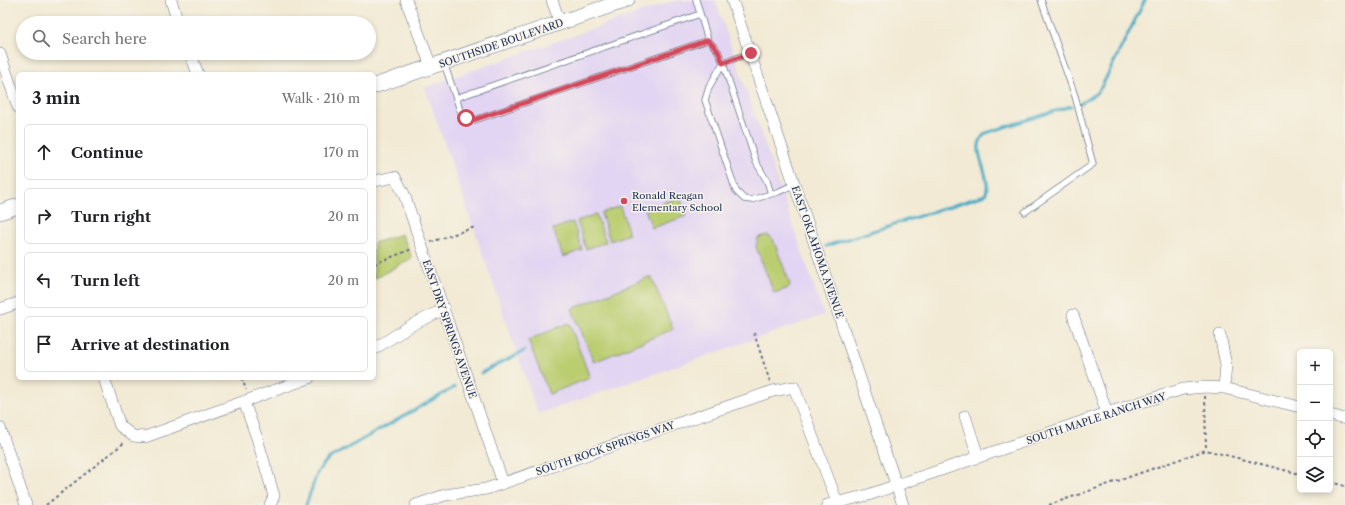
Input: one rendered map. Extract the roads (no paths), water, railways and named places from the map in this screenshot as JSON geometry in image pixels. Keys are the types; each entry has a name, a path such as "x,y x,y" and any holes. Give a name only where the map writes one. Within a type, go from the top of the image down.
{"main road":[{"name":"SOUTHSIDE BOULEVARD","path":"376,85 627,0"},
{"path":"0,212 16,207"}],"street":[{"path":"171,0 176,16"},
{"path":"406,0 437,64"},
{"path":"552,0 560,23"},
{"name":"EAST OKLAHOMA AVENUE","path":"732,0 903,505"},
{"path":"0,54 16,101"},
{"path":"193,60 197,72"},
{"name":"EAST DRY SPRINGS AVENUE","path":"376,181 395,178 404,194 503,483"},
{"path":"0,309 16,304"},
{"path":"376,348 410,326 444,309"},
{"path":"1073,315 1107,413"},
{"path":"1220,335 1226,365 1224,388"},
{"path":"105,380 120,426 132,436 145,437 304,380"},
{"name":"SOUTH ROCK SPRINGS WAY","path":"416,505 445,495 486,489 773,391 794,387 832,503"},
{"name":"SOUTH MAPLE RANCH WAY","path":"832,503 868,495 978,456 1183,389 1205,387 1224,388 1297,406"},
{"path":"244,402 257,438 274,496 270,505"},
{"path":"965,416 978,456"},
{"path":"1333,416 1345,419"},
{"path":"0,428 26,505"}],"lane":[{"path":"696,0 708,40 718,51 723,63 756,162 767,181 771,194"},
{"path":"1025,212 1093,164 1075,96 1041,0"},
{"path":"456,98 700,14"},
{"path":"437,64 456,98 460,110 466,118 474,120 708,40"},
{"path":"751,53 723,63 709,87 705,100 736,191 744,198 751,200 795,184"}],"waterway":[{"path":"1081,103 1098,92 1103,84 1145,0"},
{"path":"826,246 985,195 987,180 979,147 981,139 986,133 1071,106"},
{"path":"481,373 524,351"},
{"path":"306,505 318,471 328,459 455,387"}],"place":[{"name":"Ronald Reagan Elementary School","path":"624,201"}]}
